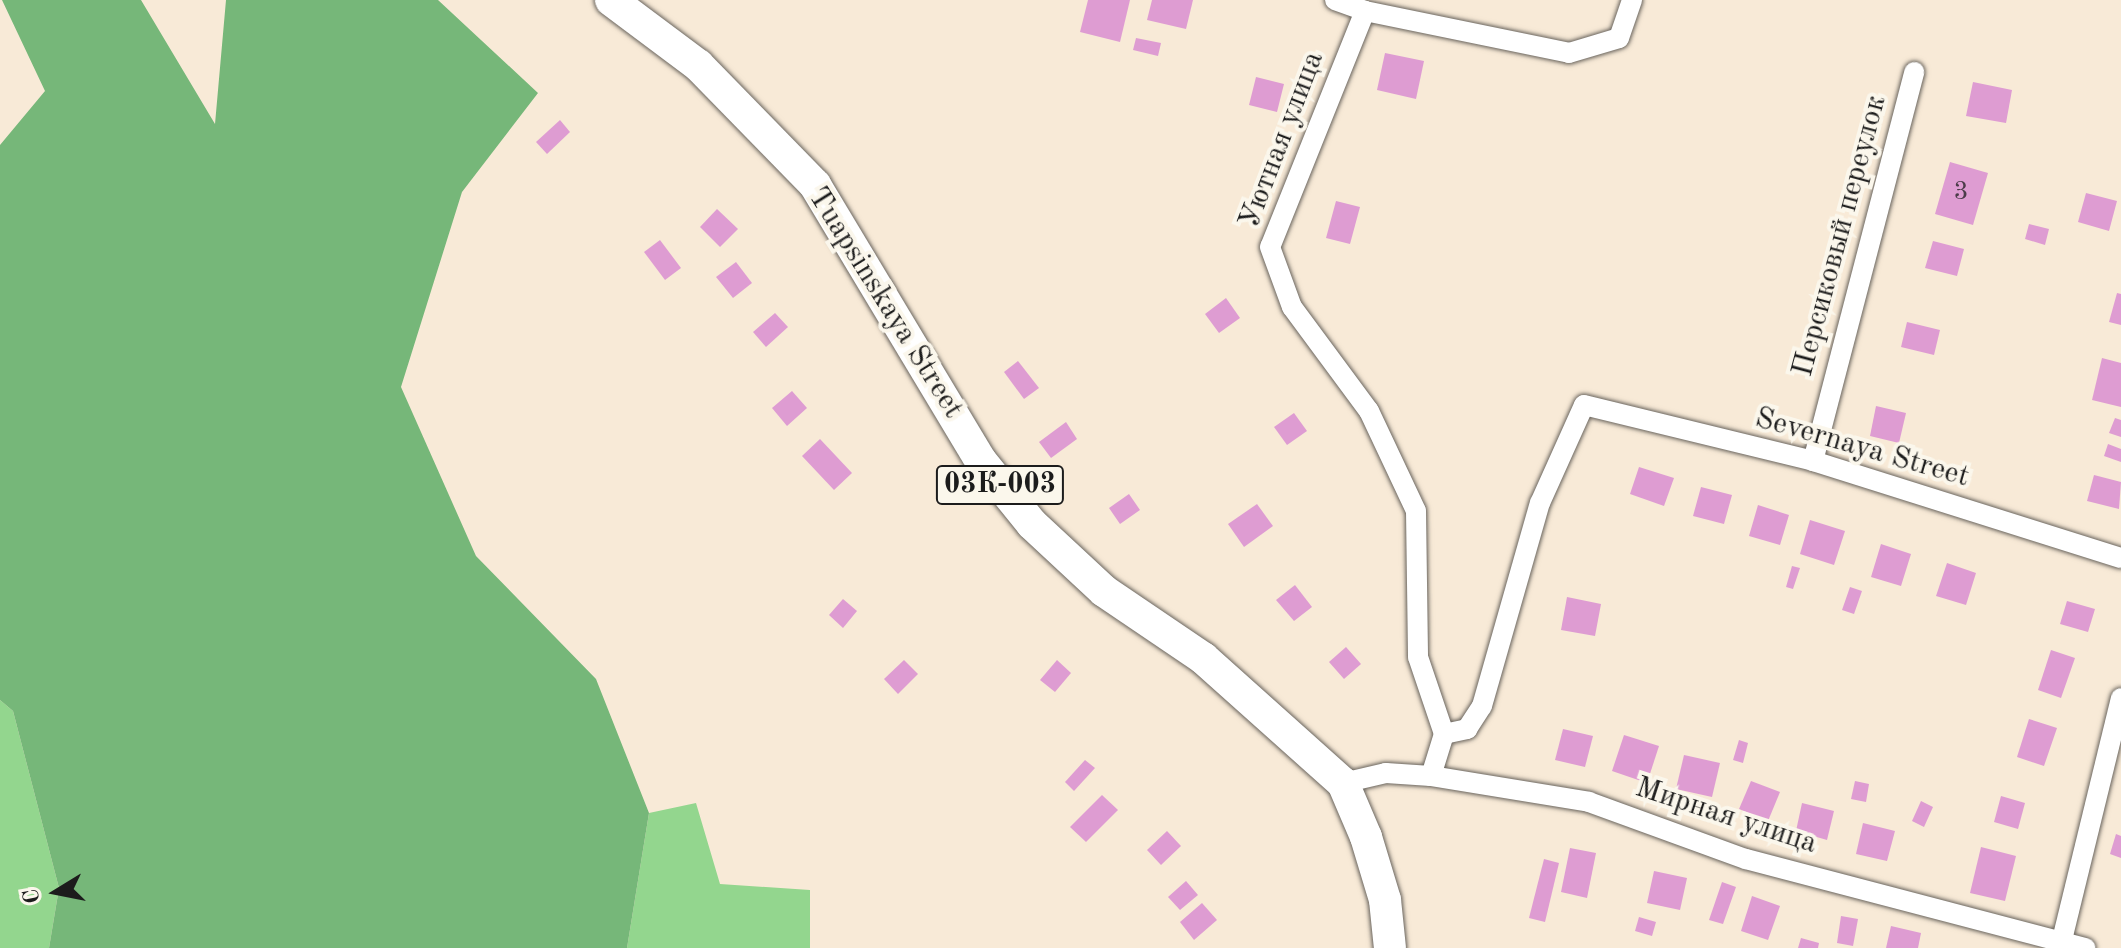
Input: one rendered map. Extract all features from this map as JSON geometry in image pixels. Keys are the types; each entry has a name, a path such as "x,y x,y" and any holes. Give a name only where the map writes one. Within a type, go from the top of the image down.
{"main road":[{"name":"Tuapsinskaya Street","path":"611,0 698,65 815,185 981,461 1032,524 1104,591 1203,658 1343,783 1366,837 1385,900 1390,948"}],"street":[{"path":"1335,0 1365,11 1569,53 1619,38 1632,0"},
{"name":"Уютная улица","path":"1365,11 1270,247 1292,307 1369,411 1416,511 1418,657 1444,734"},
{"name":"Персиковый переулок","path":"1813,461 1914,72"},
{"name":"Severnaya Street","path":"1444,734 1467,729 1482,706 1540,503 1584,405 1813,461 2121,558"},
{"path":"2062,940 2121,698"},
{"path":"1431,776 1444,734"},
{"name":"Мирная улица","path":"1343,783 1386,773 1431,776 1589,802 1746,859 2086,948"}],"green space":[{"path":"2,0 141,0 215,124 226,0 438,0 538,93 462,192 401,387 476,556 596,679 649,813 627,948 49,948 59,888 13,711 0,700 0,145 45,91"},
{"path":"0,700 13,711 59,888 49,948 0,948"},
{"path":"696,803 720,884 810,890 810,948 627,948 649,813"}],"building":[{"path":"1088,0 1130,0 1120,42 1080,32"},
{"path":"1152,0 1193,0 1186,29 1147,20"},
{"path":"1136,38 1161,43 1158,56 1133,50"},
{"path":"1385,53 1424,61 1416,99 1377,90"},
{"path":"1256,77 1284,84 1277,112 1249,105"},
{"path":"1973,82 2012,90 2006,123 1966,116"},
{"path":"560,120 570,132 547,154 536,142"},
{"path":"1950,162 1988,173 1973,225 1935,214"},
{"path":"2086,193 2117,201 2109,231 2078,222"},
{"path":"1336,201 1360,207 1350,244 1326,238"},
{"path":"717,209 738,229 720,247 700,227"},
{"path":"2029,224 2049,229 2045,245 2025,239"},
{"path":"660,240 681,268 665,280 644,252"},
{"path":"1933,241 1964,249 1957,276 1925,268"},
{"path":"736,262 752,283 733,298 716,277"},
{"path":"2117,293 2121,294 2121,325 2109,322"},
{"path":"1226,298 1240,318 1219,333 1205,314"},
{"path":"775,313 788,327 766,347 753,332"},
{"path":"1907,322 1940,330 1934,355 1901,347"},
{"path":"2102,358 2121,363 2121,407 2092,400"},
{"path":"1018,361 1039,388 1024,399 1004,372"},
{"path":"792,391 807,408 787,426 772,408"},
{"path":"1876,406 1906,413 1899,443 1870,436"},
{"path":"1294,413 1307,431 1287,445 1274,427"},
{"path":"2115,418 2121,420 2121,437 2109,433"},
{"path":"1066,422 1077,439 1051,458 1039,442"},
{"path":"820,439 852,473 834,490 802,456"},
{"path":"2108,444 2121,449 2121,462 2104,456"},
{"path":"1639,467 1674,478 1664,506 1630,494"},
{"path":"2094,475 2121,482 2119,509 2087,501"},
{"path":"1701,487 1732,495 1724,524 1693,516"},
{"path":"1129,494 1140,510 1120,524 1109,508"},
{"path":"1257,504 1273,526 1244,547 1228,524"},
{"path":"1758,505 1789,515 1780,545 1749,536"},
{"path":"1810,520 1845,531 1834,565 1800,554"},
{"path":"1881,544 1911,554 1901,586 1871,577"},
{"path":"1947,563 1976,573 1966,605 1936,596"},
{"path":"1792,566 1800,568 1793,589 1786,587"},
{"path":"1295,585 1312,607 1294,621 1276,600"},
{"path":"1850,587 1862,591 1854,614 1842,610"},
{"path":"1567,597 1601,604 1595,636 1561,630"},
{"path":"843,599 857,611 843,628 829,615"},
{"path":"2067,601 2095,609 2088,632 2060,624"},
{"path":"1346,647 1361,664 1344,679 1329,662"},
{"path":"2051,650 2075,658 2061,698 2038,690"},
{"path":"904,660 918,674 898,694 884,679"},
{"path":"1057,660 1071,673 1055,692 1040,680"},
{"path":"2029,719 2057,728 2044,766 2017,757"},
{"path":"1563,729 1593,736 1585,767 1555,760"},
{"path":"1624,735 1659,746 1647,783 1612,771"},
{"path":"1739,740 1748,743 1743,763 1733,760"},
{"path":"1684,755 1720,763 1712,797 1676,789"},
{"path":"1085,760 1095,768 1074,791 1065,782"},
{"path":"1751,781 1780,792 1768,821 1739,809"},
{"path":"1855,781 1869,784 1866,802 1851,799"},
{"path":"1102,795 1118,810 1086,842 1070,827"},
{"path":"2001,796 2025,803 2018,829 1994,822"},
{"path":"1921,801 1933,807 1924,827 1912,821"},
{"path":"1802,803 1834,811 1827,840 1796,831"},
{"path":"1863,823 1895,831 1887,861 1856,854"},
{"path":"1167,831 1181,846 1161,865 1147,850"},
{"path":"2116,834 2121,836 2121,858 2110,854"},
{"path":"1981,847 2016,856 2005,901 1970,893"},
{"path":"1570,848 1596,853 1587,898 1561,892"},
{"path":"1544,859 1559,863 1545,922 1529,918"},
{"path":"1654,871 1687,878 1680,910 1647,903"},
{"path":"1186,881 1198,895 1180,910 1168,897"},
{"path":"1722,882 1736,887 1723,924 1709,920"},
{"path":"1752,896 1780,906 1768,940 1741,931"},
{"path":"1202,903 1217,920 1194,940 1180,922"},
{"path":"1841,916 1858,919 1853,946 1837,943"},
{"path":"1639,917 1656,922 1652,936 1635,931"},
{"path":"1891,926 1921,933 1918,948 1886,948"},
{"path":"1801,938 1819,943 1818,948 1798,948"}]}
